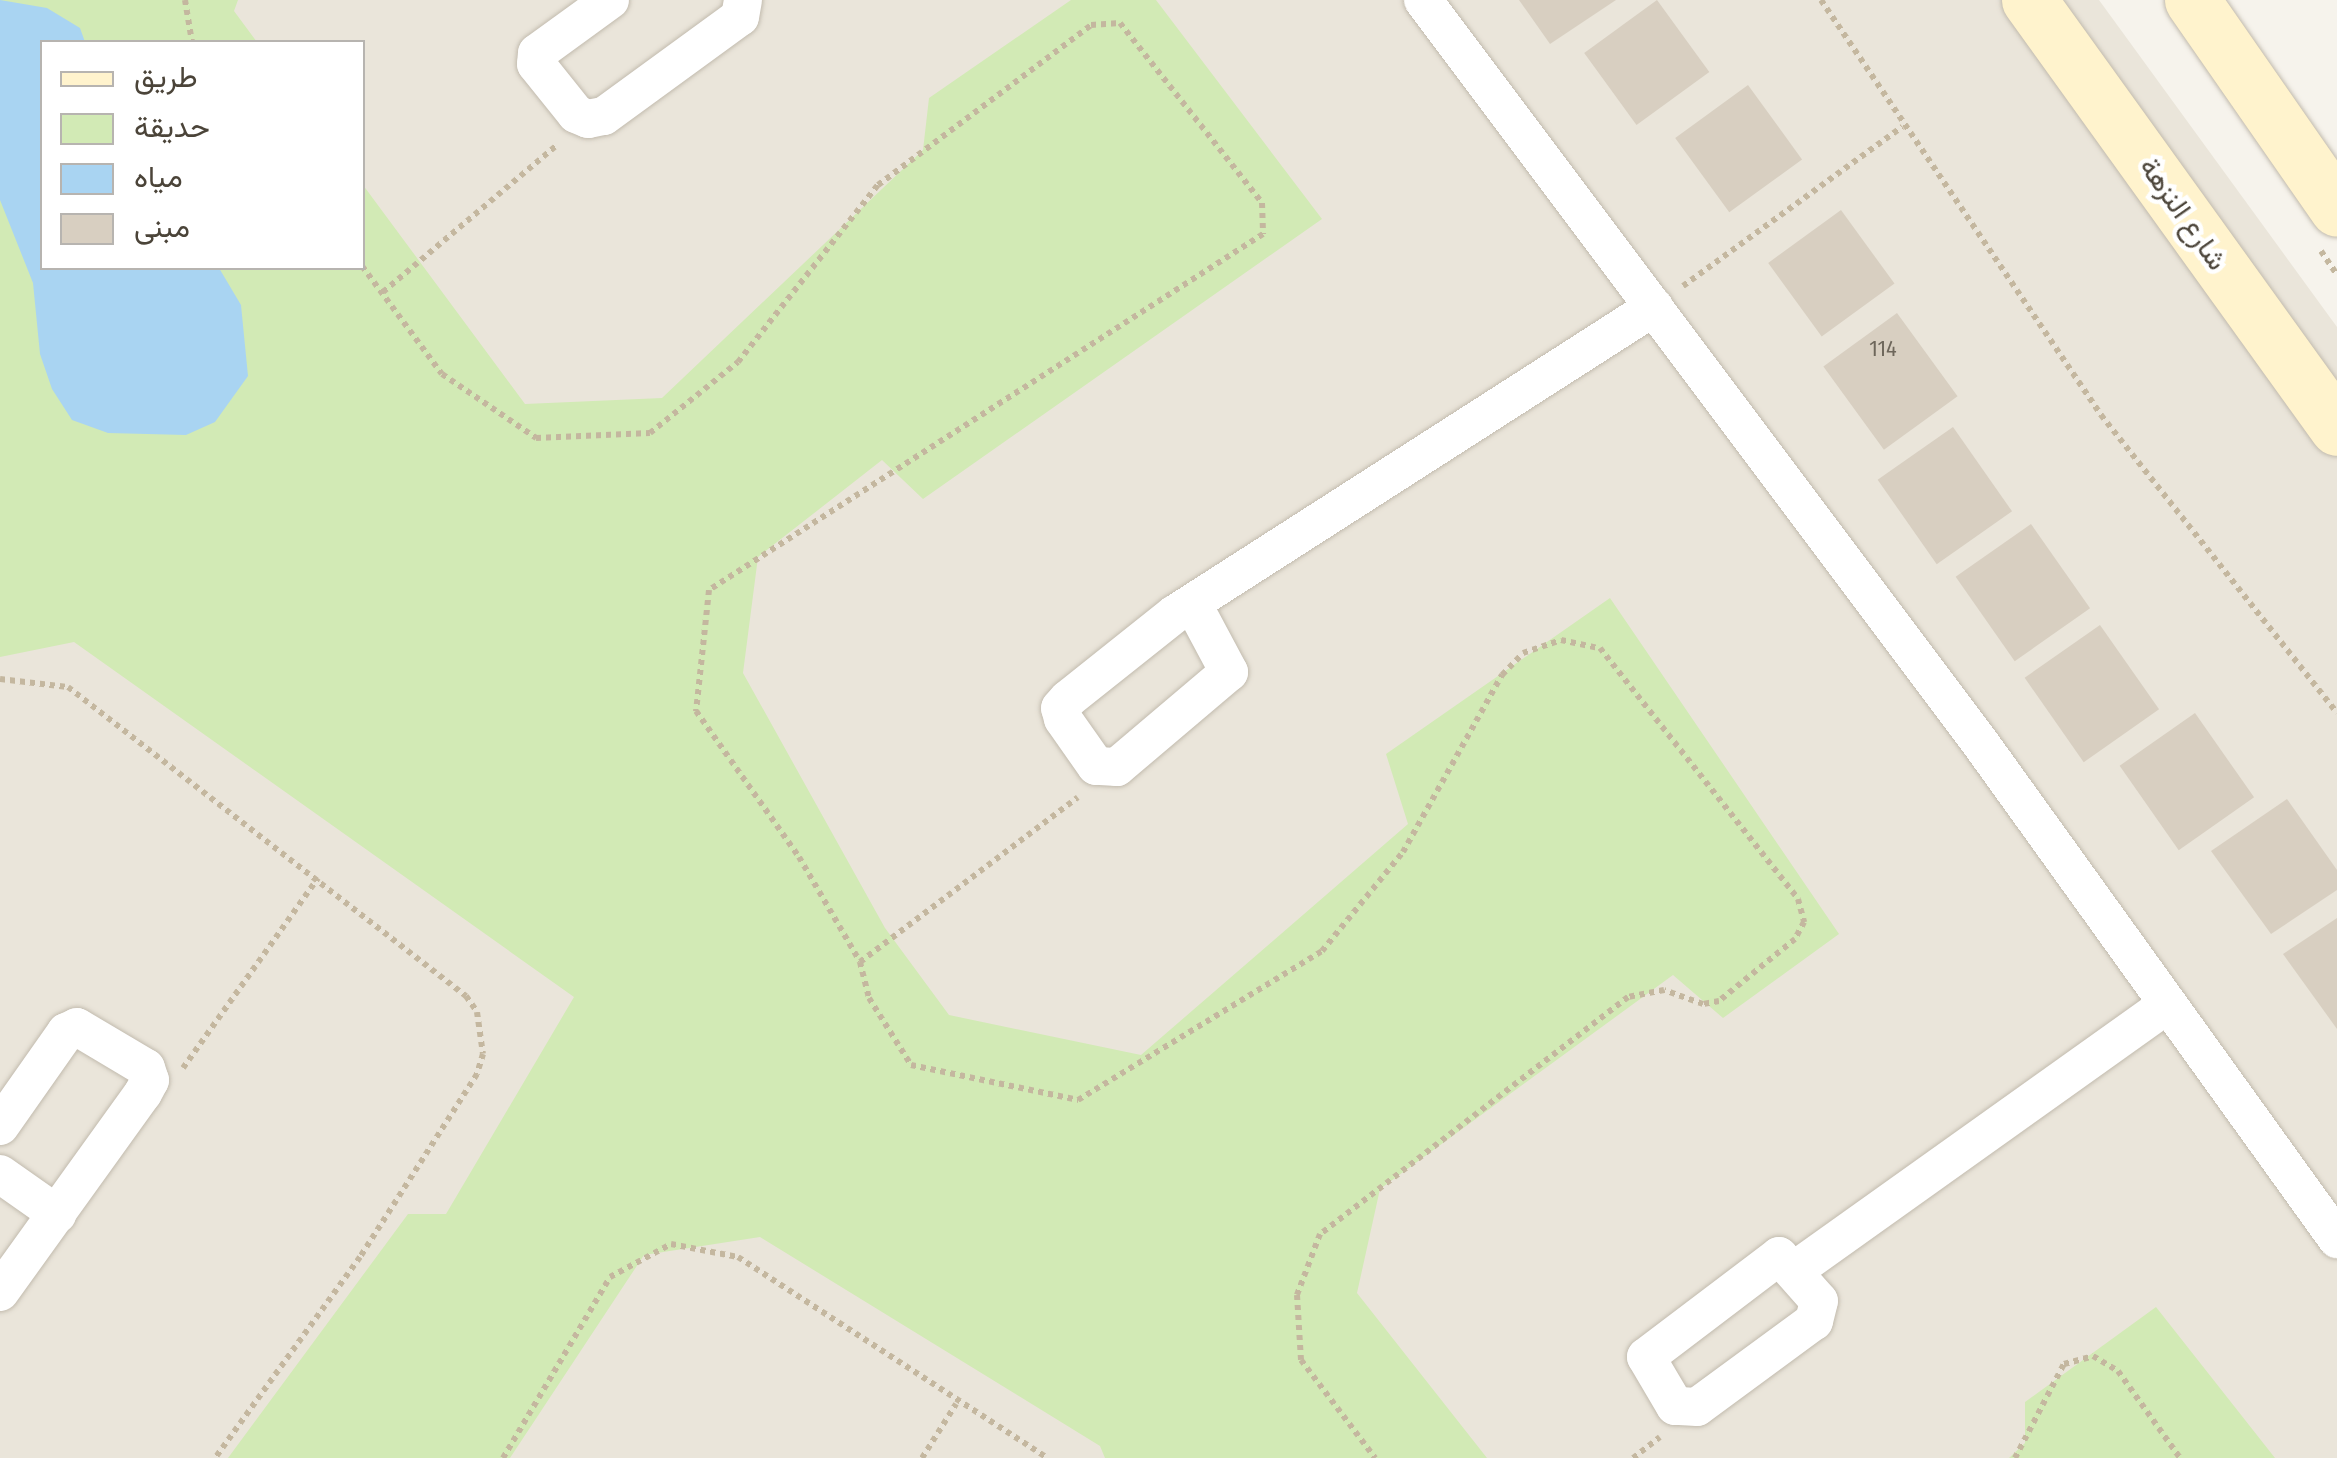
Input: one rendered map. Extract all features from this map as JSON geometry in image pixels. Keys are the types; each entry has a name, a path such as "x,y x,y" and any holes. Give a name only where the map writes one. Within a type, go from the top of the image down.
{"main road":[{"name":"شارع النزهة","path":"2029,0 2337,428"},
{"path":"2192,0 2337,209"}],"street":[{"path":"610,0 537,53 536,64 576,114 588,119 604,116 740,16 743,0"},
{"path":"1423,0 1981,744 2164,1007 2337,1239"},
{"path":"1188,610 1198,614 1228,672 1117,767 1096,766 1060,708 1188,610 1654,307"},
{"path":"1795,1270 2164,1007"},
{"path":"0,1126 66,1032 77,1027 146,1068 143,1093 0,1292"},
{"path":"0,1174 56,1214"},
{"path":"1779,1256 1795,1270 1819,1301 1814,1321 1697,1408 1675,1406 1647,1366 1652,1349 1770,1260 1779,1256"}],"path":[{"path":"186,0 192,40"},
{"path":"1821,0 1902,128 2101,415 2337,712"},
{"path":"365,270 442,374 536,438 650,434 738,362 878,185 1092,25 1120,24 1262,203 1267,222 1258,240 709,590 696,711 799,856 860,962 869,998 912,1065 1078,1100 1322,951 1403,852 1502,674 1524,653 1561,640 1600,648 1798,899 1804,922 1795,940 1718,1000 1703,1004 1664,990 1628,998 1320,1234 1297,1295 1301,1360 1375,1458"},
{"path":"384,292 588,119"},
{"path":"1654,307 1902,128"},
{"path":"0,680 68,687 318,878 466,996 477,1012 483,1054 477,1074 360,1256 215,1458"},
{"path":"860,962 1117,767"},
{"path":"143,1093 201,1051 318,878"},
{"path":"504,1458 610,1276 671,1244 738,1256 956,1404 1048,1458"},
{"path":"2015,1458 2064,1364 2092,1356 2118,1371 2180,1458"},
{"path":"922,1458 956,1404"}],"shaded area":[{"path":"0,0 2099,0 2337,327 2337,1458 0,1458"}],"green space":[{"path":"0,0 238,0 234,11 256,40 40,40 40,270 365,270 365,188 525,404 662,398 923,150 929,98 1071,0 1156,0 1322,219 923,499 882,460 758,557 743,673 885,928 949,1015 1141,1055 1408,824 1386,754 1610,598 1839,934 1723,1018 1673,975 1380,1189 1357,1293 1487,1458 1105,1458 1100,1446 760,1237 644,1255 510,1458 228,1458 408,1214 446,1214 574,997 74,642 0,657"},
{"path":"2156,1307 2275,1458 2009,1458 2025,1443 2025,1402"}],"water":[{"path":"0,0 47,8 80,28 84,40 40,40 40,270 220,270 241,305 248,376 215,422 186,435 108,433 72,420 52,389 40,354 33,283 0,200"}],"building":[{"path":"1519,0 1616,0 1550,44"},
{"path":"1657,0 1709,72 1637,125 1584,53"},
{"path":"1748,85 1802,159 1729,212 1675,138"},
{"path":"1841,210 1894,284 1822,337 1768,263"},
{"path":"1897,313 1958,396 1884,450 1823,366"},
{"path":"1953,427 2012,511 1937,564 1878,480"},
{"path":"2031,524 2090,608 2015,661 1956,577"},
{"path":"2100,625 2159,709 2084,762 2025,678"},
{"path":"2195,713 2254,797 2179,850 2120,766"},
{"path":"2287,799 2337,870 2337,890 2271,934 2211,851"},
{"path":"2337,918 2337,1029 2283,954"}]}
